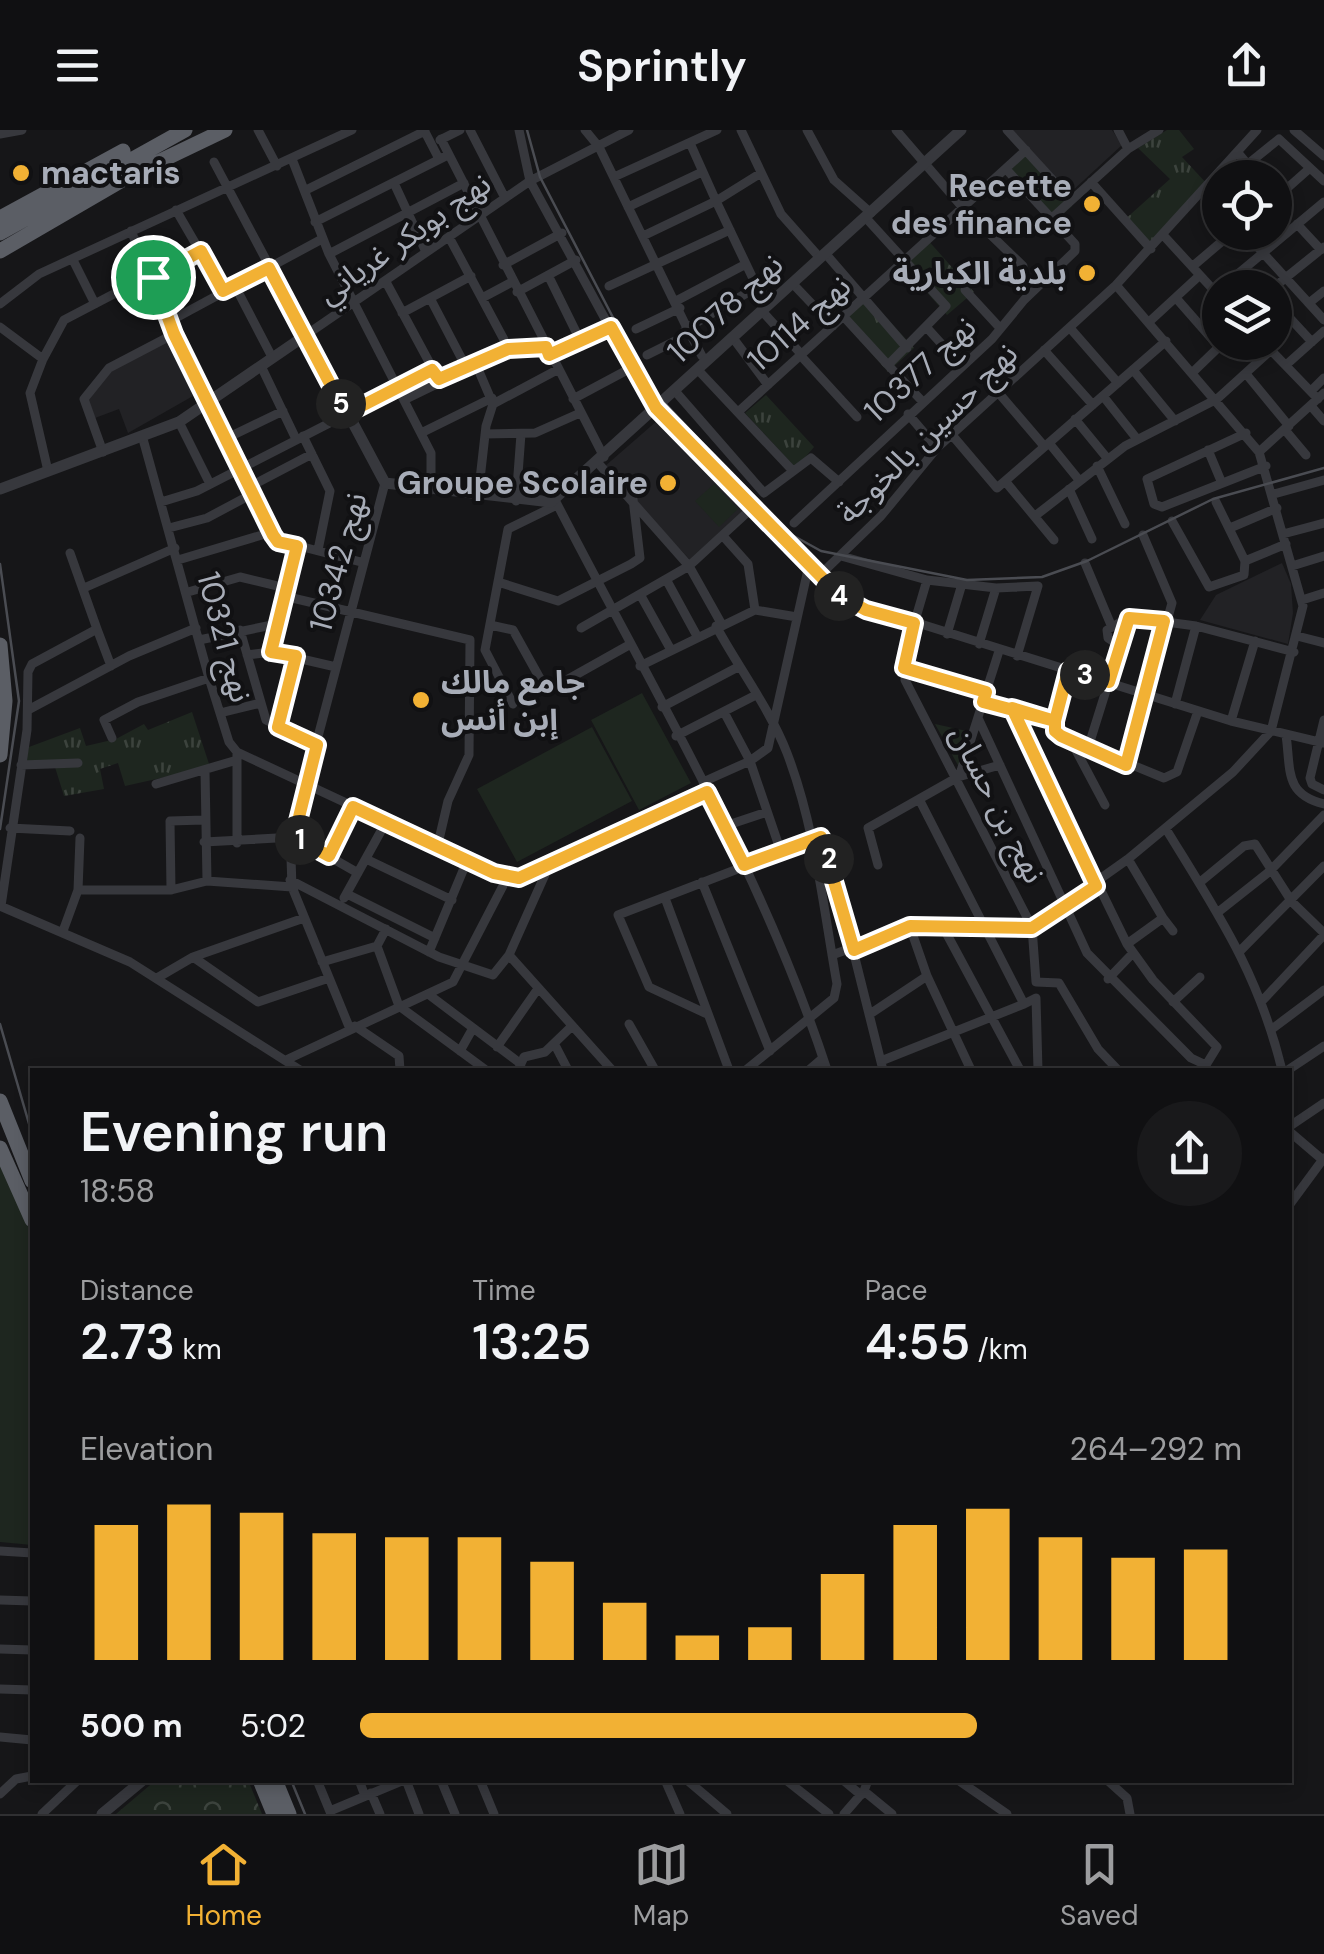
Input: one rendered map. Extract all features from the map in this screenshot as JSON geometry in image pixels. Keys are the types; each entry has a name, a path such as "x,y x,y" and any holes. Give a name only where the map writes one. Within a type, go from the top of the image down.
{"highway":[{"path":"2,216 88,168 172,130"},
{"path":"0,250 185,130"},
{"path":"0,233 125,170 225,130"},
{"path":"0,645 5,701 0,755"},
{"path":"0,1100 30,1176"},
{"path":"0,1148 30,1216"},
{"path":"261,1783 274,1814"},
{"path":"276,1783 289,1814"}],"street":[{"path":"0,134 22,130"},
{"path":"258,130 277,166"},
{"path":"0,304 18,286 352,130"},
{"path":"436,142 460,130"},
{"path":"470,130 505,198"},
{"path":"518,130 530,181 562,232 656,408 751,509 848,603 1231,721 1322,743"},
{"path":"585,130 599,147 702,356"},
{"name":"نهج بوبكر غرياني","path":"306,336 530,181 629,130"},
{"path":"614,177 717,130"},
{"path":"741,130 789,224 823,255 908,348"},
{"path":"807,130 834,180 946,306 928,329 888,365"},
{"path":"896,130 964,208 1023,266"},
{"name":"نهج 10078","path":"556,503 961,130"},
{"path":"1007,130 1071,200"},
{"path":"1118,130 1128,149"},
{"path":"1006,169 1052,217 1128,149 1159,130"},
{"name":"نهج حسين بالخوجة","path":"1231,160 1257,130"},
{"path":"1294,130 1324,156"},
{"path":"306,190 424,131 464,183 601,460 690,566 738,667 786,749 854,950 882,1065 1036,998"},
{"path":"1253,160 1278,140 1324,181"},
{"path":"690,143 766,306 802,355 857,416"},
{"name":"نهج 10114","path":"738,412 1026,150"},
{"path":"1238,152 1245,160"},
{"path":"315,222 444,157"},
{"path":"292,159 329,254 432,456 431,490"},
{"path":"214,162 384,483 556,503"},
{"path":"1292,183 1310,168"},
{"path":"628,207 702,172"},
{"path":"643,236 761,174"},
{"path":"1091,182 1151,249"},
{"path":"394,183 426,252"},
{"path":"329,254 464,183"},
{"name":"نهج حسين بالخوجة","path":"820,575 937,448 1116,284 1202,194"},
{"path":"1243,270 1324,202"},
{"path":"176,210 223,291"},
{"name":"نهج 10377","path":"794,522 1000,328 1076,248 1052,217"},
{"path":"1292,273 1322,249 1298,224"},
{"path":"609,286 730,230"},
{"path":"131,232 153,276 174,334 278,542 361,562"},
{"path":"503,264 562,232"},
{"path":"1164,236 1202,275"},
{"path":"449,237 508,349"},
{"path":"170,321 322,239"},
{"path":"1149,322 1176,298 1216,250"},
{"path":"48,472 30,393 64,320 201,251"},
{"path":"1263,252 1279,270"},
{"path":"73,260 95,304"},
{"path":"482,298 548,275 576,260"},
{"path":"636,329 746,264"},
{"path":"548,275 580,340"},
{"path":"402,313 471,276"},
{"path":"386,282 436,374"},
{"path":"793,284 833,326"},
{"path":"832,955 910,926 1032,928 1096,886 1166,829 1233,772 1271,731 1298,636 1302,600 1266,466 1246,433 1116,284"},
{"path":"1292,285 1324,320"},
{"path":"234,286 272,358"},
{"path":"647,355 678,340 687,328 758,287"},
{"path":"965,290 1000,328"},
{"path":"1309,304 1324,291"},
{"path":"430,298 493,401 478,496"},
{"path":"1176,298 1202,325"},
{"path":"844,318 922,401"},
{"path":"1292,320 1312,342"},
{"path":"0,327 42,361"},
{"path":"161,502 210,484 398,388 508,349 547,351 611,327"},
{"path":"1070,328 1118,383"},
{"path":"928,329 946,350"},
{"path":"1286,365 1324,330"},
{"path":"103,452 84,398 109,368 174,334"},
{"path":"0,489 143,439 180,422 306,336"},
{"path":"733,338 768,385"},
{"path":"952,435 994,487 1005,482 1166,342"},
{"path":"1044,350 1093,405"},
{"path":"1193,372 1206,360"},
{"path":"1035,516 1107,458 1217,399 1246,375 1257,360"},
{"path":"1281,360 1316,397 1324,422"},
{"path":"261,366 330,491 318,550"},
{"path":"573,399 632,368"},
{"path":"420,433 557,370"},
{"name":"نهج 10114","path":"698,370 793,472"},
{"path":"1132,370 1175,421"},
{"path":"404,400 436,374"},
{"path":"1246,375 1306,456"},
{"path":"1259,452 1316,397 1324,378"},
{"path":"675,391 762,492 812,458 839,482"},
{"path":"998,391 1079,480"},
{"path":"1103,396 1137,439"},
{"path":"227,438 283,411"},
{"path":"485,434 537,432 580,412"},
{"path":"908,414 937,448"},
{"path":"1075,420 1107,458"},
{"path":"180,422 210,484"},
{"path":"1246,433 1147,480 1156,507 1266,466"},
{"path":"516,501 521,434"},
{"name":"نهج 10321","path":"143,439 209,678 237,756 306,782 437,848 507,878"},
{"path":"1208,450 1221,481"},
{"path":"168,528 206,518 312,454"},
{"path":"1097,466 1124,524"},
{"path":"1274,494 1324,480"},
{"path":"1005,482 1054,540"},
{"name":"نهج 10342","path":"291,883 294,837 306,782 384,483"},
{"path":"1069,489 1092,539"},
{"path":"498,582 558,601 640,558 633,499"},
{"path":"1172,520 1209,587 1244,575 1244,561 1216,502"},
{"path":"556,503 744,865 812,1018 826,1068"},
{"path":"513,704 486,652 498,582 510,526 556,503"},
{"path":"1230,528 1277,508"},
{"path":"581,628 690,566 751,509"},
{"path":"1244,561 1324,523"},
{"path":"178,560 272,532"},
{"path":"1126,765 1171,598 1143,535"},
{"path":"723,536 748,564 755,610"},
{"path":"271,652 297,546"},
{"path":"84,588 174,548"},
{"path":"70,554 111,666"},
{"path":"840,556 927,580 1039,589 1017,656"},
{"path":"1292,566 1324,556"},
{"path":"1085,563 1111,625"},
{"path":"286,1060 451,984 464,967 507,878 548,868 764,752 773,728 809,565"},
{"path":"188,592 240,577 349,612 470,640 468,755 448,801 437,848"},
{"path":"927,580 904,668 1055,721"},
{"path":"667,582 696,636"},
{"path":"946,634 962,584"},
{"path":"979,644 996,588"},
{"path":"1302,600 1324,592"},
{"path":"641,596 672,650"},
{"path":"640,666 718,624 755,610 784,615 796,622"},
{"path":"1088,748 1129,618"},
{"path":"1120,646 1106,635 1111,625 1129,618 1196,626 1294,652"},
{"path":"199,640 277,624"},
{"path":"490,625 513,630 547,691 629,645"},
{"path":"1175,704 1196,626"},
{"path":"28,710 111,666 196,628"},
{"path":"98,629 32,664 28,672 28,710 0,906 63,930 157,978 297,1068"},
{"path":"240,630 266,720 317,745"},
{"path":"1298,636 1324,643"},
{"path":"1231,721 1255,641"},
{"path":"958,777 999,651"},
{"path":"247,655 271,652 336,667"},
{"path":"278,727 296,656"},
{"path":"662,707 738,667"},
{"name":"نهج بن حسان","path":"904,668 908,686 958,777 1032,928 1038,1068"},
{"path":"1068,671 1055,731 1126,765 1164,778 1174,776 1198,711"},
{"path":"112,738 104,720 209,678"},
{"path":"676,736 754,696"},
{"path":"220,712 261,703"},
{"path":"978,718 1086,953 1108,979 1202,1066 1217,1048 1173,1002 1130,948 1096,886 1012,708"},
{"path":"724,712 750,761 781,852"},
{"path":"1324,720 1322,743 1310,781 1324,790"},
{"path":"1286,734 1295,790 1305,799 1324,804"},
{"path":"1071,741 1105,805"},
{"path":"156,784 204,771 237,756 237,843"},
{"path":"21,765 78,764"},
{"path":"878,865 868,828 958,777 1000,765"},
{"path":"204,771 207,881"},
{"path":"919,799 1024,1004"},
{"path":"329,856 353,807"},
{"path":"725,826 767,812"},
{"path":"1217,914 1270,871 1324,816"},
{"path":"170,890 170,821 204,820"},
{"path":"340,905 386,822"},
{"path":"10,828 75,834 78,890 63,930"},
{"path":"1166,829 1241,950 1284,1068"},
{"path":"204,842 294,837 358,873"},
{"path":"707,1014 649,987 618,915 816,839"},
{"path":"749,1068 812,1018 836,993 816,839"},
{"path":"1200,883 1248,844 1257,846 1292,902 1324,934 1262,1001"},
{"path":"366,859 452,900"},
{"path":"1128,860 1173,932"},
{"path":"428,952 467,861"},
{"path":"1241,950 1324,866"},
{"path":"78,890 170,890 207,881 291,883 428,952 464,967 495,974 509,954 548,868"},
{"path":"702,882 770,1052"},
{"path":"291,883 352,1027 399,1056 400,1068"},
{"path":"347,894 435,938"},
{"path":"665,898 728,1068"},
{"path":"157,978 193,957 304,918"},
{"path":"1108,979 1130,948 1163,918"},
{"path":"910,926 927,976 970,1068"},
{"path":"943,927 1019,1068"},
{"path":"322,962 376,946 386,929"},
{"path":"376,946 399,1006 483,1068"},
{"path":"509,954 536,990 610,1068"},
{"path":"193,957 258,1002 329,978"},
{"path":"870,1014 927,976"},
{"path":"1173,1002 1200,977"},
{"path":"1036,982 1059,983 1098,1049 1116,1068"},
{"path":"497,1046 536,990"},
{"path":"1272,1030 1324,990"},
{"path":"428,994 519,1067 524,1057 540,1055 555,1045 571,1026"},
{"path":"629,1024 655,1068"},
{"path":"460,1050 472,1028"},
{"path":"555,1045 567,1068"},
{"path":"1288,1068 1324,1046"},
{"path":"811,1068 823,1058"},
{"path":"1292,1201 1323,1160 1292,1136 1324,1103"},
{"path":"0,1552 30,1553"},
{"path":"0,1600 30,1602"},
{"path":"0,1649 30,1650"},
{"path":"0,1689 30,1690"},
{"path":"3,1740 30,1740"},
{"path":"0,1794 16,1779 30,1776"},
{"path":"42,1814 75,1783"},
{"path":"102,1814 139,1783"},
{"path":"318,1783 330,1813 396,1783"},
{"path":"360,1783 380,1814"},
{"path":"402,1783 419,1814"},
{"path":"441,1783 455,1814"},
{"path":"481,1783 494,1814"},
{"path":"666,1783 680,1814"},
{"path":"672,1796 688,1783"},
{"path":"690,1783 727,1814"},
{"path":"790,1783 828,1814"},
{"path":"848,1783 892,1814"},
{"path":"844,1814 867,1783"},
{"path":"962,1783 1007,1814"},
{"path":"1110,1783 1127,1798 1130,1814"}],"shaded area":[{"path":"1012,130 1112,130 1122,145 1070,193"},
{"path":"172,339 194,385 190,388 193,396 128,433 119,409 95,418 88,399 111,371"},
{"name":"Groupe Scolaire","path":"658,420 743,511 691,561 604,467"},
{"path":"1282,563 1291,584 1293,613 1288,644 1200,620 1216,595"}],"green space":[{"path":"1167,130 1179,130 1194,149 1182,157 1202,179 1202,191 1146,250 1122,222 1170,179 1138,148"},
{"path":"1021,151 1072,206 1053,224 1002,169"},
{"path":"926,238 974,292 947,315 900,262"},
{"path":"865,294 914,348 888,372 839,317"},
{"path":"766,395 814,447 796,468 745,413"},
{"path":"714,484 738,509 719,527 695,501"},
{"path":"642,693 691,783 639,810 591,720"},
{"path":"192,712 210,767 125,786 118,763 100,769 104,789 64,796 55,767 24,769 29,747 80,728 86,746 116,739 144,724 148,730"},
{"path":"935,724 971,732 959,767"},
{"path":"592,727 632,801 517,862 477,789"},
{"path":"0,1154 30,1232 30,1545 0,1542"},
{"path":"152,1783 249,1783 262,1814 116,1814"}],"tram line":[{"path":"527,130 540,177 648,385 783,530 821,551 967,580 1042,577 1087,561 1213,499 1324,468"},
{"path":"0,564 19,701 0,829"},
{"path":"0,1024 30,1127"},
{"path":"292,1783 305,1814"}],"place":[{"name":"mactaris","path":"21,173"},
{"name":"Recette des finance","path":"1092,204"},
{"name":"بلدية الكبارية","path":"1087,273"},
{"name":"Groupe Scolaire","path":"668,483"},
{"name":"جامع مالك إبن أنس","path":"421,700"}],"route":[{"path":"153,277 174,334 273,535 278,542 297,546 271,652 296,656 278,727 317,745 294,837 329,856 353,807 494,873 519,878 707,792 744,865 821,837 854,950 910,926 1032,928 1096,886 1012,708 1055,721 1068,671 1109,682 1129,618 1164,621 1126,765 1061,736 1055,731 1055,721 1012,708 983,702 986,692 904,668 914,623 866,610 840,596 656,408 611,327 549,355 546,347 508,349 439,379 432,370 346,414 269,268 223,291 201,251 153,277"}]}
